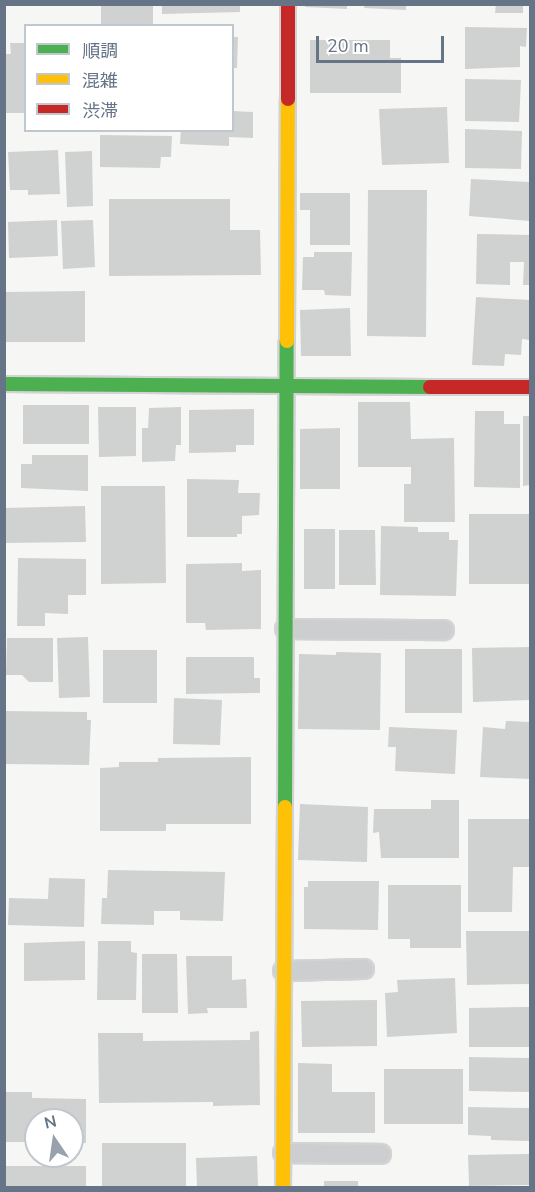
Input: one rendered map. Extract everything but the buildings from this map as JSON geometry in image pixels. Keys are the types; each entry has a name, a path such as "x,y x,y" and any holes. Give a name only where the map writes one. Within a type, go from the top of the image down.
{"street":[{"path":"283,1188 288,4"},
{"path":"4,384 286,388 531,387"}],"lane":[{"path":"285,629 444,630"},
{"path":"283,971 364,969"},
{"path":"283,1153 381,1154"}],"traffic: fast":[{"path":"285,807 287,341"},
{"path":"4,384 430,387"}],"traffic: slow":[{"path":"287,341 288,99"},
{"path":"283,1188 285,807"}],"traffic: jam":[{"path":"288,4 288,99"},
{"path":"430,387 530,387"}]}
